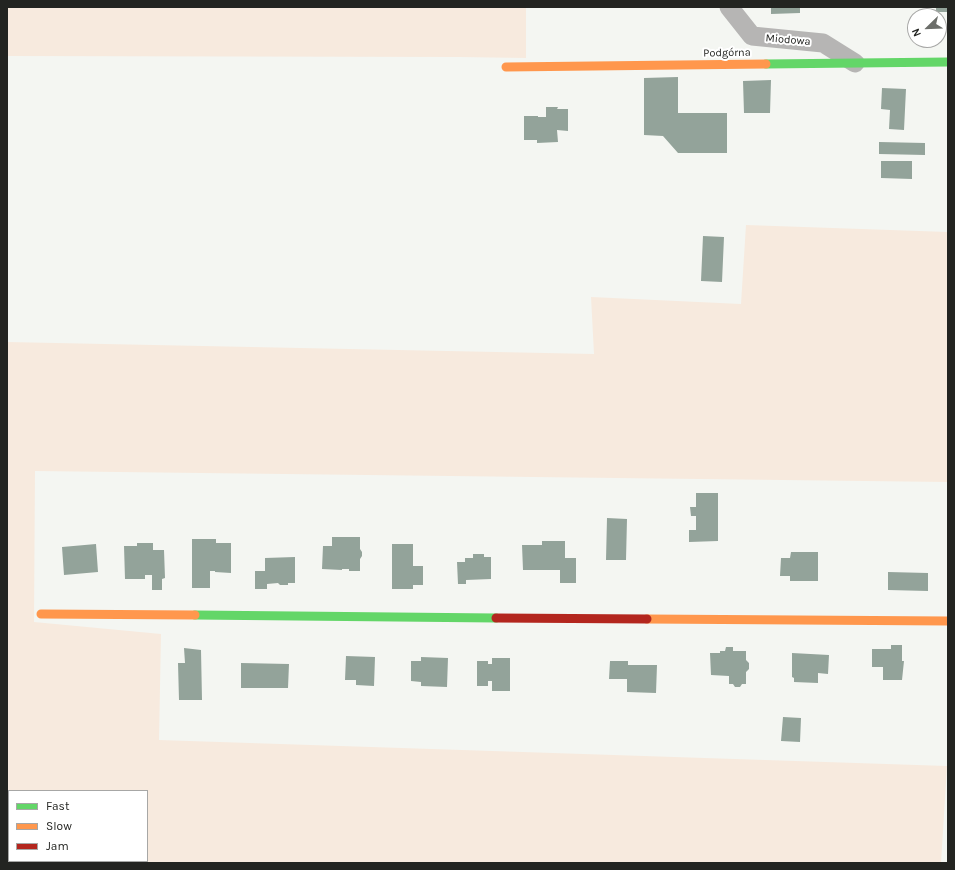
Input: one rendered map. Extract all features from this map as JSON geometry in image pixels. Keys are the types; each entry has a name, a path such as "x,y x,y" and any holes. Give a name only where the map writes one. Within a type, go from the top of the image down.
{"street":[{"name":"Miodowa","path":"729,7 752,36 823,43 855,63"},
{"name":"Podgórna","path":"506,67 948,62"},
{"path":"41,614 948,620"}],"shaded area":[{"path":"7,7 526,7 526,58 7,56"},
{"path":"746,225 948,232 948,482 35,471 34,622 161,634 159,740 947,766 941,863 7,863 7,342 594,354 591,297 741,304"}],"building":[{"path":"771,7 800,7 800,13 771,14"},
{"path":"948,7 948,12 947,8 936,8"},
{"path":"678,77 678,113 727,113 727,153 678,153 663,136 644,135 644,78"},
{"path":"771,80 770,113 744,113 743,81"},
{"path":"882,88 906,89 904,130 889,129 890,110 881,109"},
{"path":"546,107 568,109 568,131 557,130 558,142 537,143 537,140 524,140 524,116 546,117"},
{"path":"879,142 925,143 925,155 879,154"},
{"path":"881,161 912,161 912,179 881,178"},
{"path":"703,236 724,237 722,282 701,281"},
{"path":"696,493 718,493 718,541 689,542 689,530 696,530 696,516 691,516 690,507 696,507"},
{"path":"607,518 627,519 626,560 606,560"},
{"path":"332,537 360,537 360,549 362,556 360,559 360,571 349,571 349,569 322,569 323,546 332,546"},
{"path":"192,539 216,539 216,543 231,543 231,573 210,571 210,588 192,588"},
{"path":"542,541 565,541 565,558 576,558 576,583 560,583 560,570 523,570 522,545 542,545"},
{"path":"137,543 153,543 153,550 164,550 165,578 162,579 162,590 152,590 152,575 145,575 145,579 125,579 124,546 137,546"},
{"path":"96,544 98,572 64,575 62,547"},
{"path":"392,544 413,544 413,566 423,566 423,585 413,585 413,589 392,589"},
{"path":"791,552 818,552 818,581 790,581 790,576 780,576 781,558 790,558"},
{"path":"473,554 484,554 484,557 491,557 491,579 466,580 466,584 458,584 457,562 465,562 465,558 473,558"},
{"path":"295,557 295,583 288,583 288,585 280,585 278,583 267,584 267,589 255,589 255,571 265,571 265,558"},
{"path":"888,572 928,573 928,591 888,590"},
{"path":"891,645 902,645 902,661 904,661 902,680 883,680 883,667 872,667 872,649 891,649"},
{"path":"726,647 733,647 733,651 746,651 746,660 749,663 749,669 746,672 746,684 742,684 740,687 735,687 733,684 729,684 729,676 711,675 710,653 720,653 720,651 725,651"},
{"path":"184,648 201,650 202,700 179,700 178,663 185,663"},
{"path":"792,653 829,655 828,674 818,673 818,683 794,682 794,678 792,677"},
{"path":"346,656 375,657 374,686 356,685 356,680 345,680"},
{"path":"421,657 448,658 447,687 421,686 421,682 411,681 411,661 421,661"},
{"path":"492,658 510,658 510,691 492,691 492,681 488,681 488,686 477,686 477,661 488,661 488,664 492,664"},
{"path":"610,661 628,661 628,665 657,665 656,693 627,692 627,679 609,679"},
{"path":"241,663 289,664 288,688 241,688"},
{"path":"783,717 801,718 800,742 781,741"}],"traffic: fast":[{"path":"766,64 948,62"},
{"path":"195,615 496,618"}],"traffic: slow":[{"path":"506,67 766,64"},
{"path":"41,614 195,615"},
{"path":"647,619 948,621"}],"traffic: jam":[{"path":"496,618 647,619"}]}
